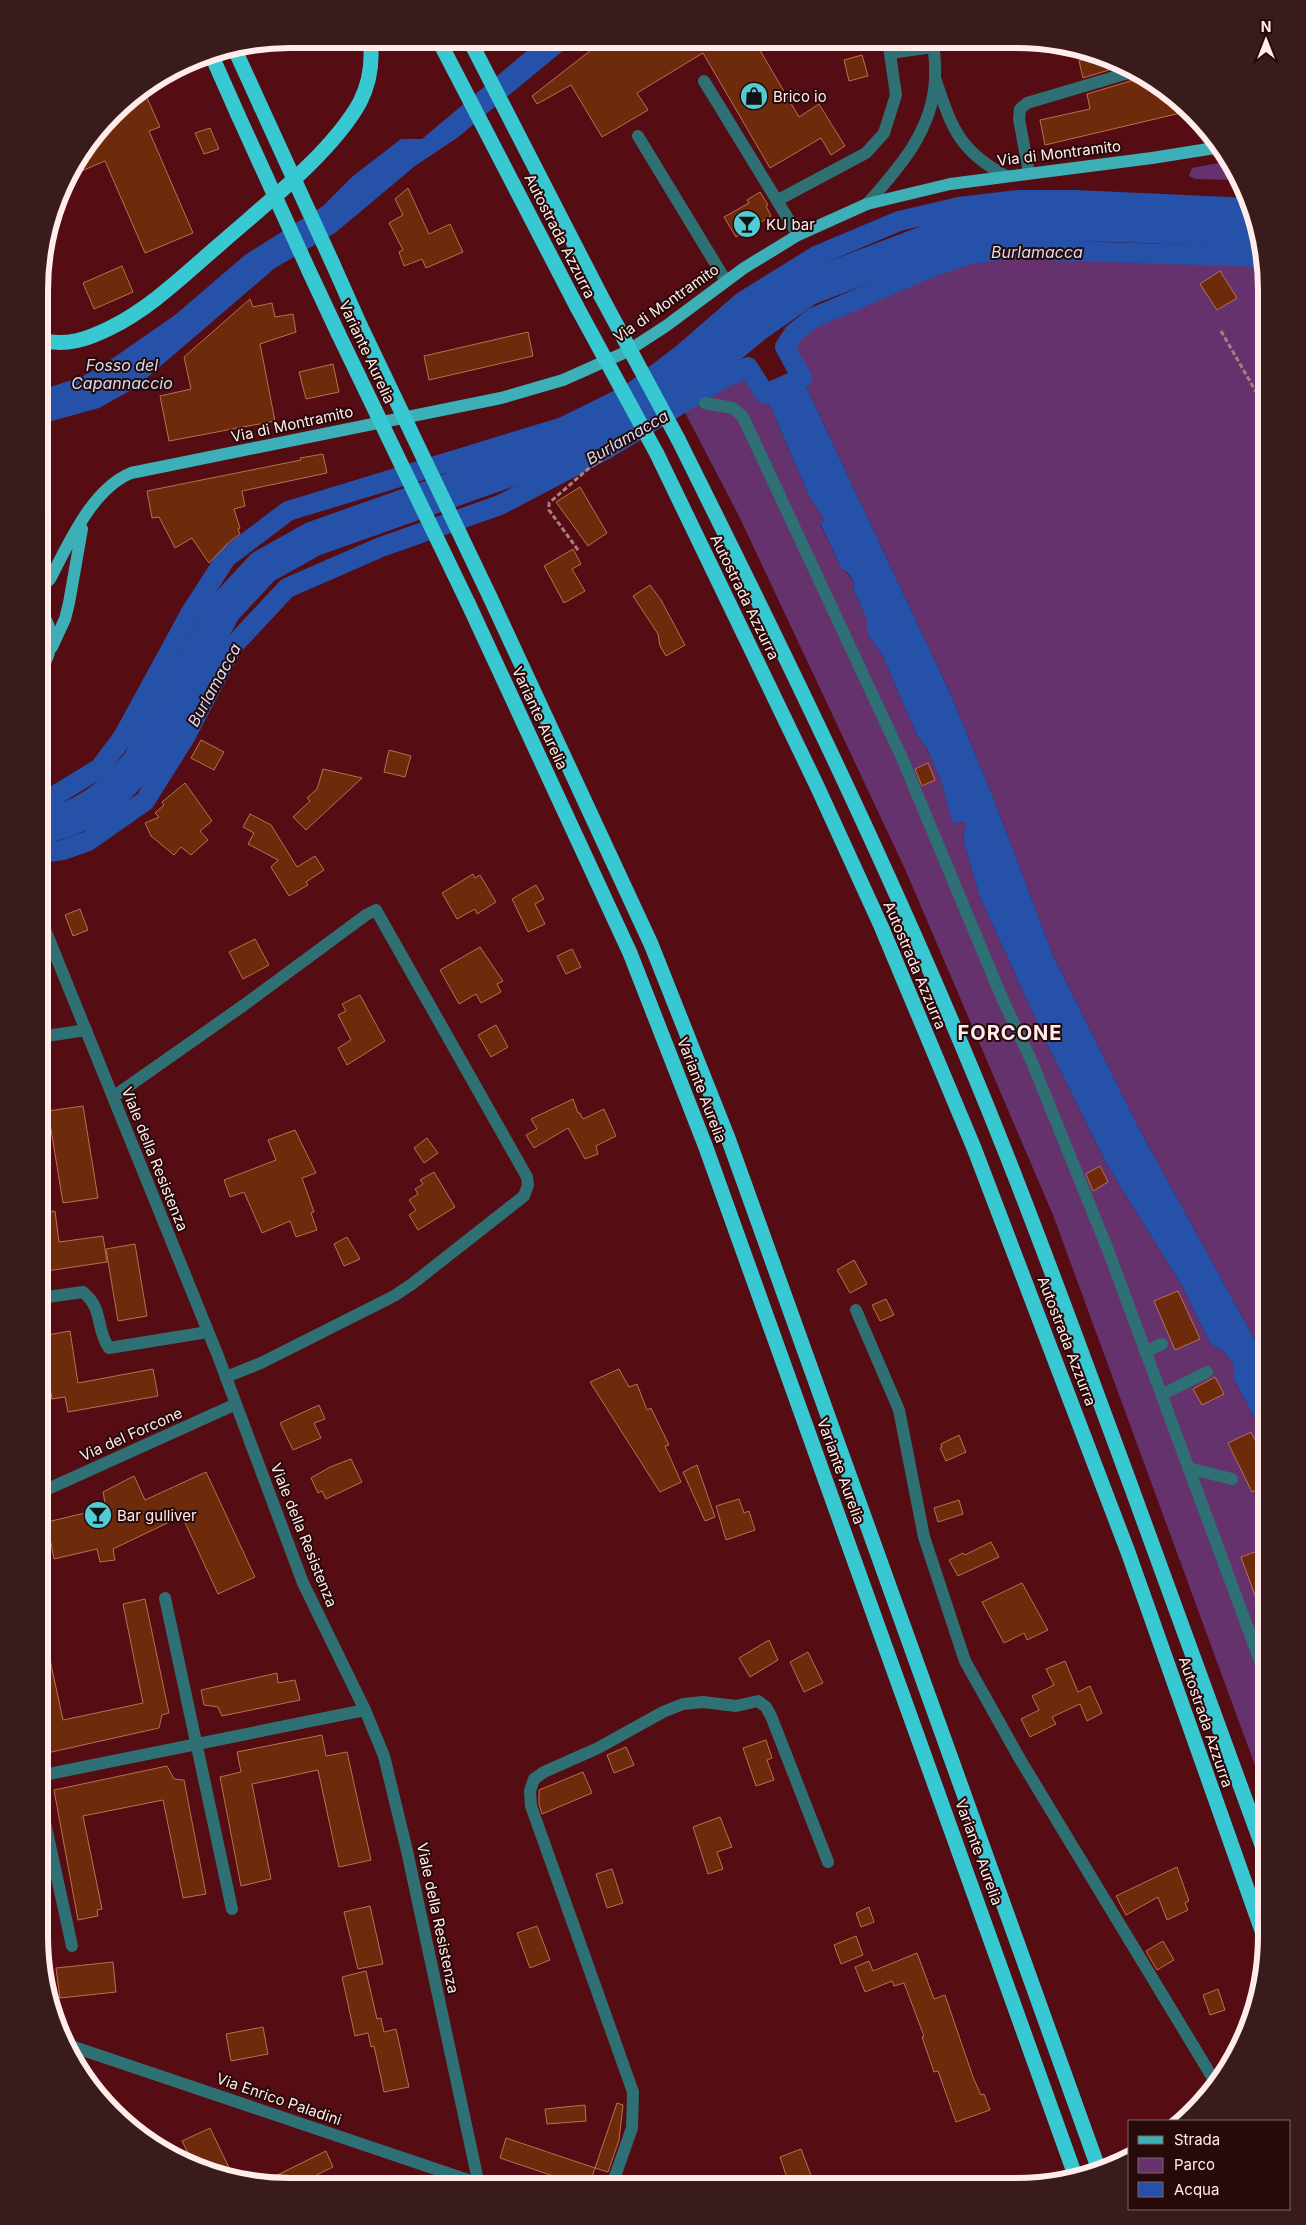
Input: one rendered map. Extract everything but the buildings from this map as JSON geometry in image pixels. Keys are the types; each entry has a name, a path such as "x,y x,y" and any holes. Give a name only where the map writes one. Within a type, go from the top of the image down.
{"highway":[{"path":"48,341 62,344 83,339 110,328 129,317 170,287 284,187 342,128 360,100 370,72 370,48"},
{"name":"Autostrada Azzurra","path":"442,48 577,307 657,454 817,786 881,926 974,1148 1124,1542 1258,1920"},
{"name":"Autostrada Azzurra","path":"474,48 601,296 678,439 764,612 906,918 1001,1140 1083,1357 1258,1834"},
{"name":"Variante Aurelia","path":"237,53 360,325 490,597 651,944 728,1138 762,1230 1097,2164"},
{"name":"Variante Aurelia","path":"213,60 309,272 468,603 630,953 705,1144 1075,2170"}],"main road":[{"name":"Via di Montramito","path":"48,581 91,505 106,489 125,476 138,471 500,398 563,380 626,352 666,326 726,281 798,235 867,204 932,188 1006,176 1152,158 1212,148"},
{"name":"Via di Montramito","path":"48,660 70,603 83,521"},
{"path":"48,623 52,635 52,646"}],"street":[{"path":"778,200 866,153 884,133 896,94 889,48"},
{"path":"867,204 903,162 918,140 932,103 935,78 933,48"},
{"path":"1029,173 1019,119 1020,109 1027,103 1126,74"},
{"path":"935,78 952,125 964,145 984,163 1006,176"},
{"path":"704,81 798,235"},
{"path":"638,136 726,281"},
{"path":"705,403 733,408 743,417 902,758 1002,998 1032,1062 1104,1241 1188,1468 1258,1648"},
{"path":"113,1097 244,1005 366,915 376,910 527,1177 528,1185 524,1196 394,1296 261,1363 226,1377"},
{"name":"Viale della Resistenza","path":"48,937 226,1377 303,1583 365,1710 384,1756 407,1851 479,2178"},
{"path":"48,1036 86,1030"},
{"path":"48,1297 83,1292 94,1301 104,1341 109,1348 208,1332"},
{"path":"856,1310 899,1410 924,1537 964,1662 1026,1769 1212,2077"},
{"path":"1145,1352 1162,1344"},
{"path":"1162,1395 1207,1372"},
{"name":"Via del Forcone","path":"48,1489 236,1404"},
{"path":"1188,1468 1232,1479"},
{"path":"165,1598 232,1909"},
{"path":"614,2178 632,2128 633,2092 532,1806 530,1791 534,1779 544,1772 598,1748 634,1726 683,1704 703,1702 736,1706 758,1701 766,1707 771,1716 828,1862"},
{"path":"48,1774 365,1710"},
{"path":"48,1837 72,1946"},
{"name":"Via Enrico Paladini","path":"75,2047 462,2178"}],"path":[{"path":"1221,331 1258,395"},
{"path":"578,550 549,510 549,503 588,469 635,438"}],"green space":[{"path":"1222,162 1232,180 1195,179 1189,176 1192,168"},
{"path":"1008,249 1256,257 1258,274 1258,1346 1141,1132 1053,955 993,797 951,695 802,378 785,347 794,333 813,318 934,266 971,254"},
{"path":"748,367 765,394 808,494 824,520 820,524 842,570 847,573 854,583 853,589 867,620 867,634 882,655 917,735 927,749 940,778 954,823 966,822 963,839 979,895 1046,1042 1107,1165 1182,1286 1211,1345 1223,1351 1233,1364 1233,1378 1258,1424 1258,1773 1053,1215 905,869 739,516 681,405 722,379"}],"water":[{"name":"Fosso del Capannaccio","path":"530,48 566,48 457,138 415,166 335,233 275,268 135,388 99,408 48,422 48,388 81,377 103,365 175,315 245,255 323,206 353,176 401,139 422,139"},
{"path":"802,378 951,695 993,797 1053,955 1141,1132 1258,1346 1258,1424 1233,1378 1233,1364 1223,1351 1211,1345 1182,1286 1107,1165 1046,1042 979,895 963,839 966,822 953,823 940,778 927,749 917,735 882,655 867,634 867,620 853,589 854,583 848,573 842,570 820,523 824,520 808,494 765,394"}],"waterway":[{"name":"Burlamacca","path":"48,800 100,768 123,737 190,614 226,558 288,511 563,427 630,394 681,355 742,302 816,256 899,221 959,207 1018,200 1075,200 1244,208"},
{"name":"Burlamacca","path":"48,824 84,812 108,795 130,774 140,762 224,609 263,567 313,539 553,454 699,371 755,325 808,288 944,236 1012,225 1103,224 1251,230"},
{"name":"Burlamacca","path":"48,852 63,850 88,841 145,801 185,737 232,647 287,588 381,547 500,505 605,450 722,379 748,367 765,394 802,378 785,347 794,333 813,318 934,266 971,254 1008,249 1256,257"}],"place":[{"name":"Brico io","path":"754,96"},
{"name":"KU bar","path":"747,224"},
{"name":"Bar gulliver","path":"98,1515"}],"district":[{"name":"FORCONE","path":"1010,1033"}]}
